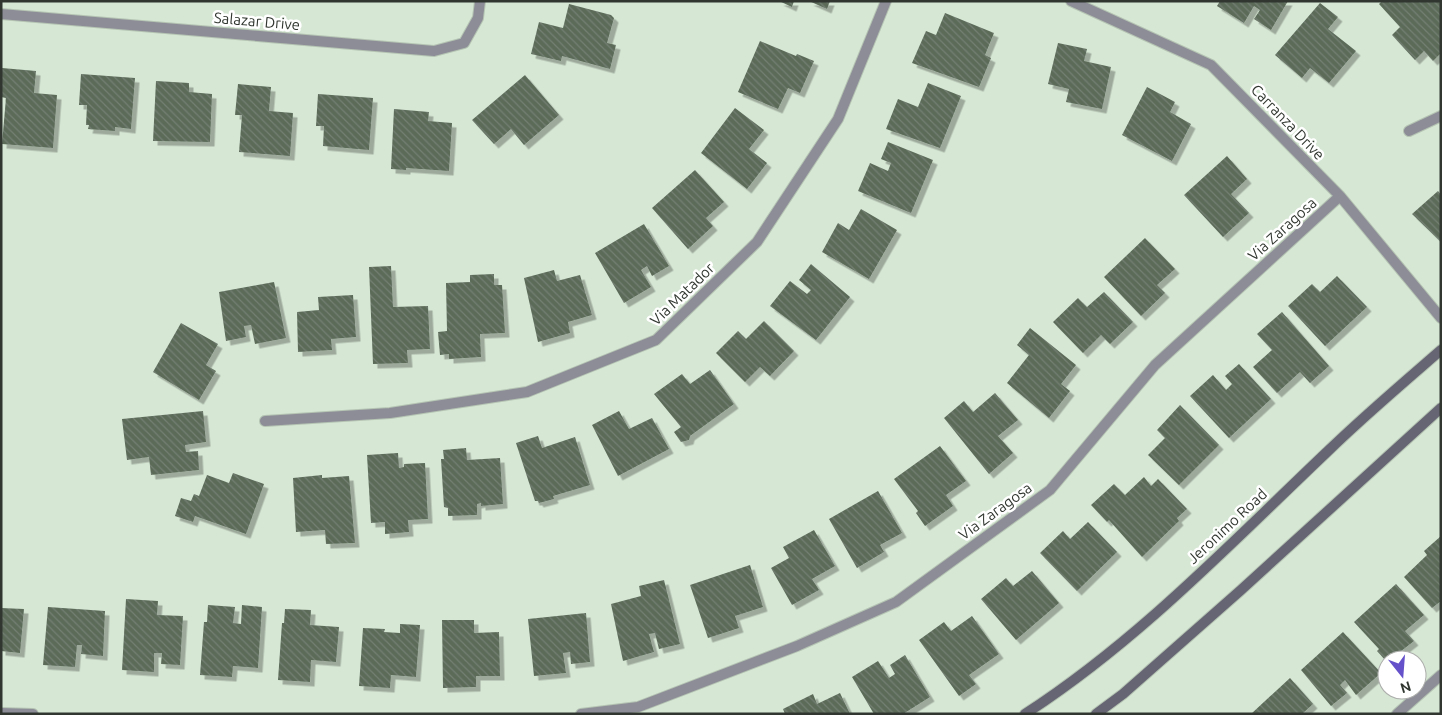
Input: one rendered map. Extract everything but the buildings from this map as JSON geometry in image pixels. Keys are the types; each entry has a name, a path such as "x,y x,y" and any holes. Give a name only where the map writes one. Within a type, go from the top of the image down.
{"main road":[{"name":"Jeronimo Road","path":"1025,714 1090,668 1151,618 1329,449 1441,350"},
{"path":"1096,714 1123,694 1441,408"}],"street":[{"name":"Salazar Drive","path":"1,14 434,51 464,43 478,18 480,1"},
{"name":"Via Matador","path":"265,421 390,413 527,392 656,340 757,242 838,119 886,1"},
{"name":"Carranza Drive","path":"1071,1 1211,64 1340,196 1441,318"},
{"path":"1409,131 1441,116"},
{"name":"Via Zaragosa","path":"581,714 638,707 797,646 896,602 1050,490 1156,365 1340,196"},
{"path":"1397,714 1441,675"},
{"path":"1,713 33,714"}]}
